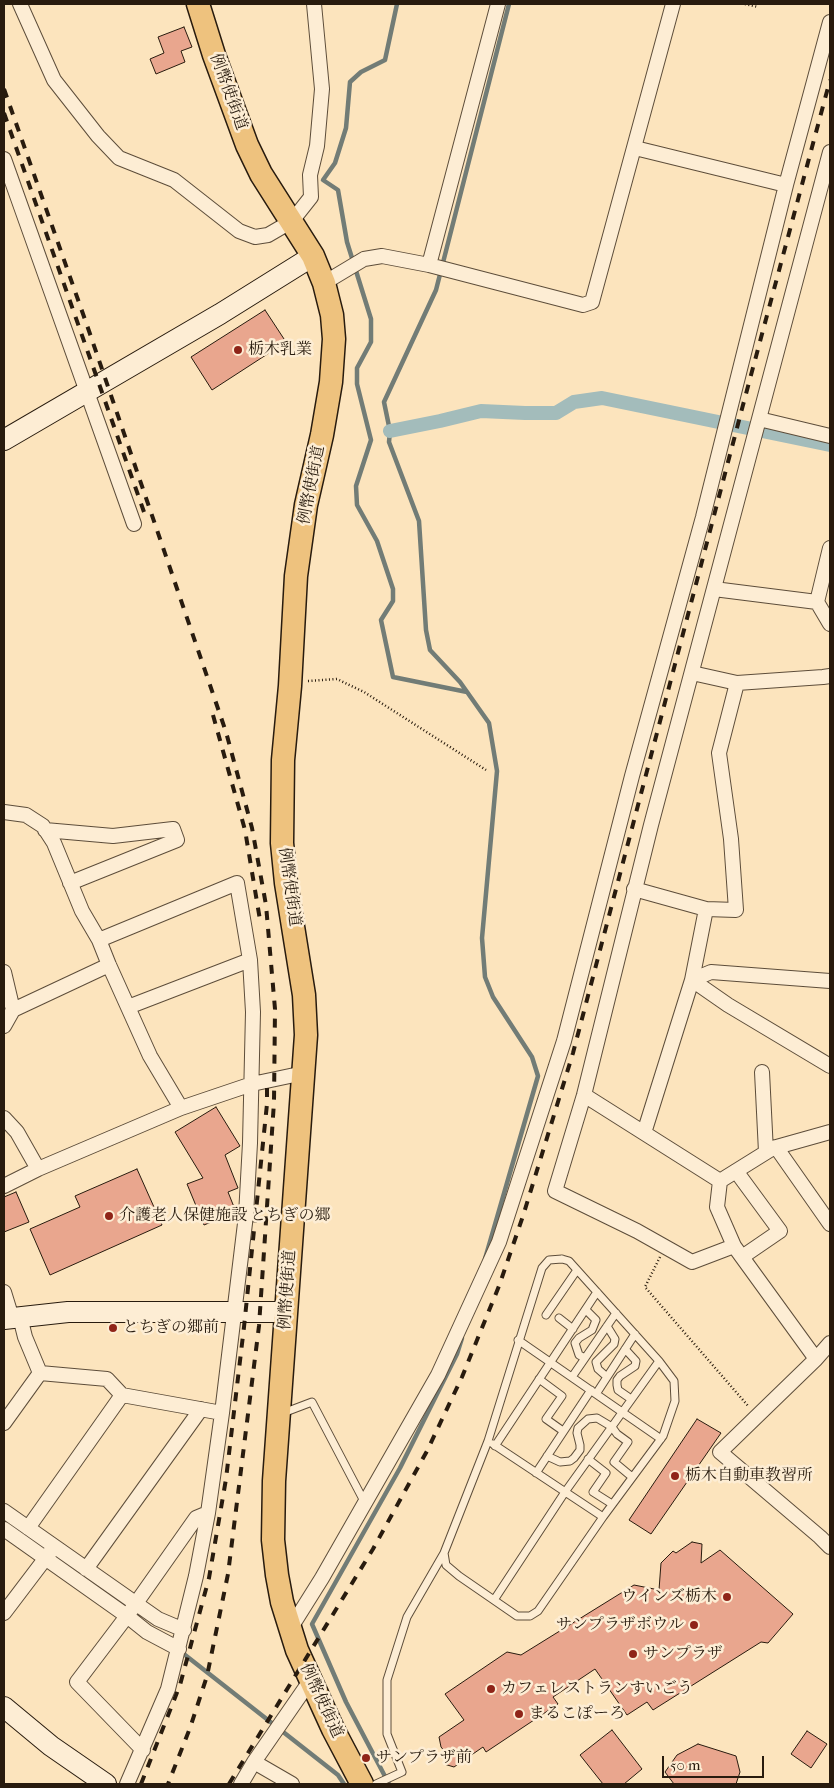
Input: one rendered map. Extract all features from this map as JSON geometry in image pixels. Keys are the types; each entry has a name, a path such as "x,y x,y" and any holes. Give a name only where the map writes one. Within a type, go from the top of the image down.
{"main road":[{"name":"例幣使街道","path":"198,4 234,110 253,158 261,174 313,256 330,299 333,323 334,339 331,382 306,505 296,576 291,683 283,760 282,843 286,883 304,995 306,1035 274,1481 273,1540 276,1575 290,1630 310,1681 362,1784"}],"street":[{"path":"20,4 54,80 98,136 119,158 174,180 239,231 255,237 268,235 292,221 311,197 310,175 317,146 322,89 314,4"},
{"path":"430,265 498,4"},
{"path":"324,283 364,259 372,256 382,256 430,265 583,305 592,302 673,4"},
{"path":"290,1630 322,1578 438,1375 499,1242 561,1050 632,776 703,516 786,185 830,22"},
{"path":"635,148 786,185"},
{"path":"736,1171 780,1231 738,1252 692,1262 637,1231 555,1191 584,1095 634,888 759,419 825,195 830,152"},
{"path":"4,159 134,524"},
{"path":"4,440 220,314 313,256"},
{"path":"759,419 830,436"},
{"path":"830,548 817,602 830,624"},
{"path":"714,589 817,602"},
{"path":"692,673 737,683 830,676"},
{"path":"634,888 706,909 736,910 731,838 719,753 737,683"},
{"path":"4,812 26,816 43,826 54,843 82,911 99,940 150,1056 181,1108"},
{"path":"45,830 112,836 173,829 178,840 70,883"},
{"path":"99,940 237,883 250,960 253,1012 250,1143 246,1215 208,1513 184,1630 168,1689 127,1784"},
{"path":"644,1132 692,980 706,909"},
{"path":"128,1007 250,960"},
{"path":"4,1026 13,1010 109,965"},
{"path":"4,972 13,1010"},
{"path":"692,980 711,972 830,981"},
{"path":"692,980 728,1005 830,1066"},
{"path":"762,1072 771,1150 830,1224"},
{"path":"4,1186 38,1169 181,1108 252,1084 304,1073"},
{"path":"584,1095 720,1181"},
{"path":"4,1118 17,1132 38,1169"},
{"path":"816,1359 738,1252 716,1207 720,1181 771,1150 830,1132"},
{"path":"4,1292 12,1318 25,1336 40,1373"},
{"path":"12,1318 68,1312 286,1312"},
{"path":"830,1344 720,1452 830,1547"},
{"path":"40,1373 107,1380 122,1395 222,1413"},
{"path":"4,1423 40,1373"},
{"path":"28,1528 122,1395"},
{"path":"86,1568 200,1409"},
{"path":"4,1511 158,1619 184,1630"},
{"path":"143,1750 77,1682 127,1616 196,1518 208,1513"},
{"path":"4,1529 147,1632 179,1649"},
{"path":"4,1613 55,1547"},
{"path":"241,1784 310,1681"},
{"path":"4,1707 51,1746 106,1784"},
{"path":"254,1762 292,1784"}],"lane":[{"path":"376,1784 402,1772 387,1734 387,1680 407,1617 444,1553 488,1441 542,1268 549,1260 562,1259 569,1261 674,1380 675,1401 661,1439 612,1504 538,1610 530,1616 517,1616 446,1565 444,1553"},
{"path":"546,1315 577,1270"},
{"path":"495,1446 597,1292"},
{"path":"585,1358 579,1355 575,1343 578,1338 592,1330 596,1320 586,1310"},
{"path":"572,1377 616,1313"},
{"path":"559,1318 572,1329"},
{"path":"607,1326 615,1338 614,1344 596,1362 598,1368 607,1377"},
{"path":"536,1473 563,1432 607,1377 635,1334"},
{"path":"518,1340 661,1439"},
{"path":"625,1350 636,1361 635,1366 620,1376 617,1385 618,1390 631,1399"},
{"path":"494,1600 564,1492 659,1361"},
{"path":"539,1379 562,1396 546,1418 563,1432"},
{"path":"279,1415 312,1402 365,1503"},
{"path":"547,1456 560,1462 570,1461 574,1458 580,1450 577,1434 578,1428 588,1419 597,1418 612,1427 617,1434 628,1442 614,1462 632,1477"},
{"path":"488,1441 603,1517"},
{"path":"588,1459 606,1473 594,1492 612,1504"}],"path":[{"path":"745,4 758,7"},
{"path":"291,683 337,680 364,692 486,770"},
{"path":"665,1247 645,1287 757,1416"}],"building":[{"path":"184,27 192,47 181,51 185,62 156,74 150,59 164,53 158,37"},
{"name":"栃木乳業","path":"265,310 286,342 212,390 191,357"},
{"path":"216,1107 240,1146 225,1155 238,1188 228,1192 236,1212 204,1225 187,1184 203,1178 175,1132"},
{"name":"介護老人保健施設 とちぎの郷","path":"137,1169 162,1225 50,1275 30,1229 80,1207 75,1196"},
{"path":"16,1192 29,1222 4,1232 4,1197"},
{"name":"栃木自動車教習所","path":"697,1419 721,1433 651,1534 629,1520"},
{"name":"サンプラザ","path":"692,1542 702,1544 701,1563 720,1550 793,1614 768,1643 761,1642 653,1710 647,1702 627,1715 595,1669 553,1697 558,1704 486,1752 483,1747 454,1767 444,1764 446,1753 441,1747 439,1737 464,1720 445,1694 507,1652 521,1655 634,1585 659,1590 661,1563 673,1551 676,1553"},
{"path":"612,1730 642,1769 624,1784 603,1784 580,1755"},
{"path":"807,1731 827,1744 811,1768 791,1754"},
{"path":"698,1744 736,1756 740,1772 736,1784 674,1784 665,1772 677,1755"}],"waterway":[{"path":"397,4 385,60 361,72 350,82 346,128 335,163 323,180 338,190 347,242 371,319 371,342 357,368 357,384 371,440 356,486 357,505 377,541 393,589 393,601 381,620 393,677 467,692"},
{"path":"485,1259 538,1076 532,1057 493,997 485,977 482,938 497,771 489,723 460,682 430,650 426,630 419,521 389,442 390,431 384,402 436,290 509,4"},
{"path":"390,431 481,411 556,413 574,402 602,398 830,445"},
{"path":"389,1784 346,1702 312,1624 400,1468 457,1354 462,1338"},
{"path":"180,1651 338,1775 344,1784"}],"railway":[{"path":"229,1784 373,1549 427,1451 462,1377 499,1286 523,1216 573,1053 830,80"},
{"path":"4,89 226,732 252,828 266,905 275,1009 274,1102 259,1326 228,1574 207,1676 190,1728 168,1784"},
{"path":"4,113 144,512"},
{"path":"213,715 245,830 260,920"},
{"path":"141,1784 180,1685 209,1578 226,1479 244,1327 267,1104 267,1082"}],"place":[{"name":"栃木乳業","path":"238,350"},
{"name":"介護老人保健施設 とちぎの郷","path":"109,1216"},
{"name":"とちぎの郷前","path":"113,1328"},
{"name":"栃木自動車教習所","path":"675,1476"},
{"name":"ウインズ栃木","path":"727,1597"},
{"name":"サンプラザボウル","path":"694,1625"},
{"name":"サンプラザ","path":"633,1654"},
{"name":"カフェレストランすいごう","path":"491,1689"},
{"name":"まるこぽーろ","path":"519,1714"},
{"name":"サンプラザ前","path":"366,1758"}]}
